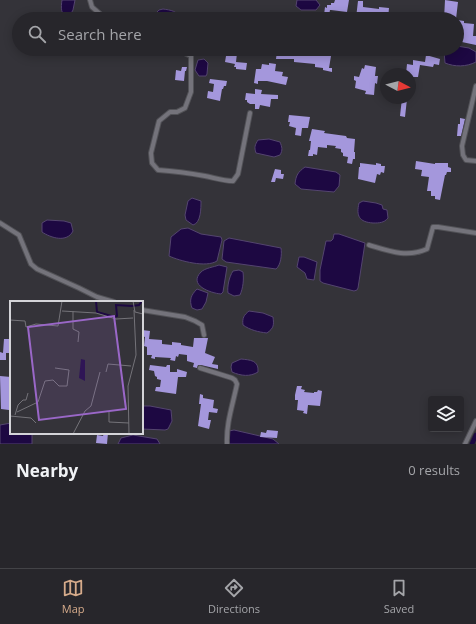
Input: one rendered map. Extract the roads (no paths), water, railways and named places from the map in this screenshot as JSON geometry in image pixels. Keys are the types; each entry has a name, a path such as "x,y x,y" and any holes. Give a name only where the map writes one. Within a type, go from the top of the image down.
{"street":[{"path":"90,0 92,7 98,12"},
{"path":"191,56 191,92 185,108 177,112 170,112 159,121 150,154 152,163 158,170 188,173 224,181 232,181 238,174 250,113"},
{"path":"476,86 462,146 463,155 466,160 476,161"},
{"path":"0,223 19,235 31,264 37,270 97,297 111,301"},
{"path":"369,245 406,254 418,253 427,249 433,227 476,233"},
{"path":"143,310 195,320 202,325 204,335"},
{"path":"200,368 232,378 237,384 230,412 227,433 228,444"},
{"path":"465,444 476,422"}],"waterway":[{"path":"472,444 476,435"}]}
